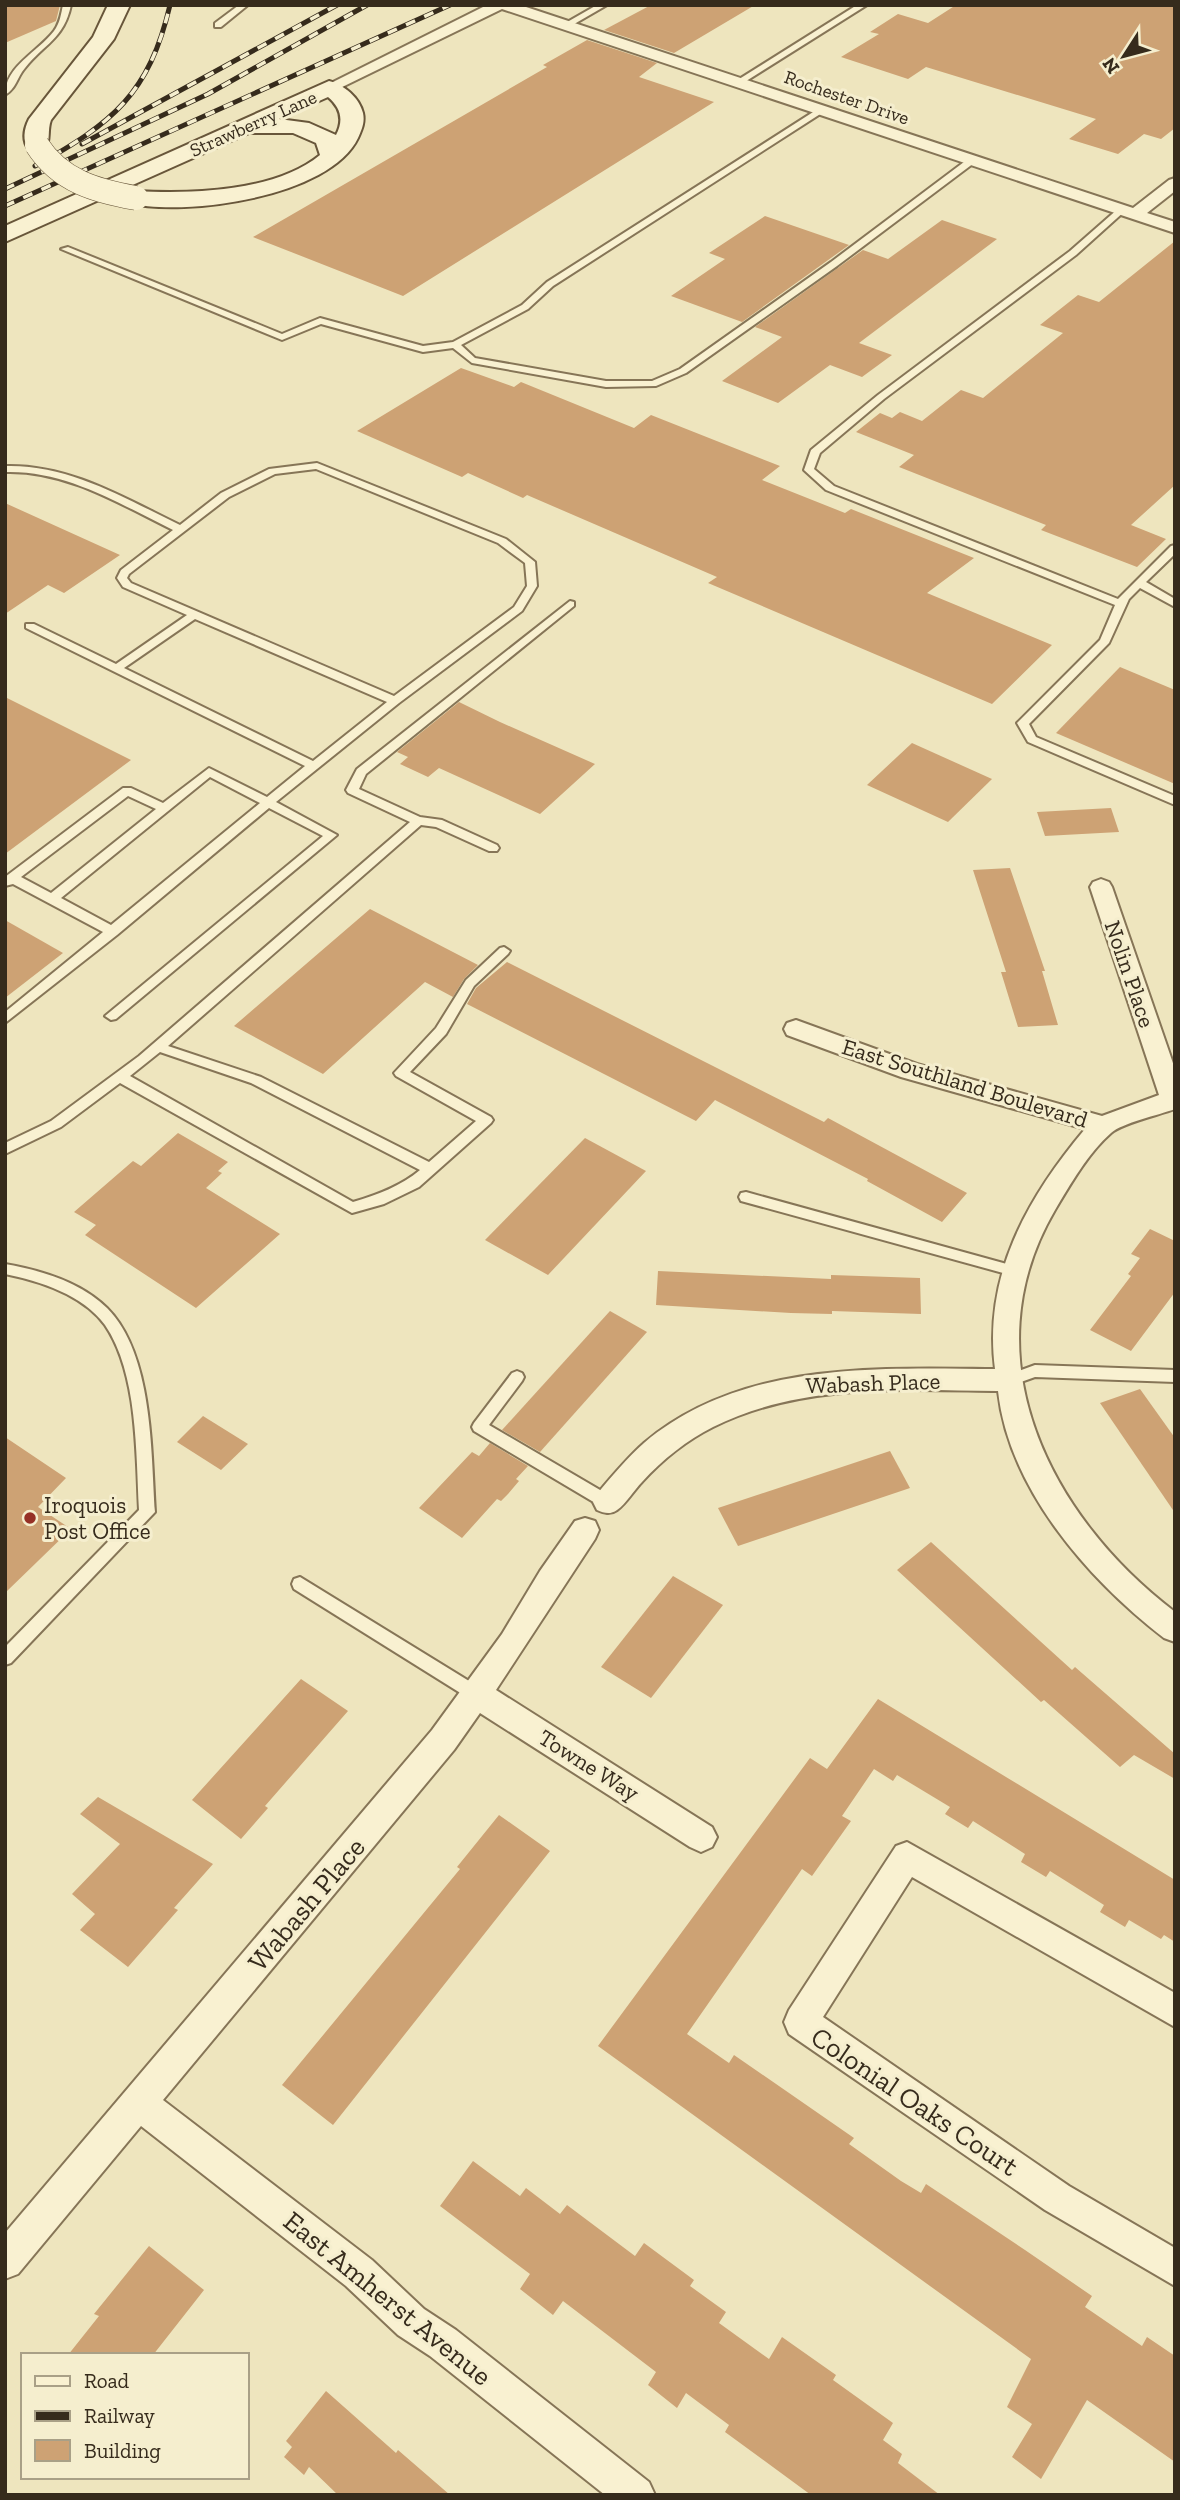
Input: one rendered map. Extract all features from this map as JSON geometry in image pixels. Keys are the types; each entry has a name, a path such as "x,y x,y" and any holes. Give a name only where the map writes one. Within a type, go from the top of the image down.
{"street":[{"path":"119,5 103,39 40,119 36,128 37,145 48,163 64,176 95,189 136,198 177,200 236,195 304,174 343,146 351,131 352,111 343,96 329,88"},
{"name":"Strawberry Lane","path":"5,235 329,88 499,5"},
{"name":"Rochester Drive","path":"505,5 740,81 1175,228"},
{"path":"237,130 295,125 313,130 327,139 332,156"},
{"path":"1128,213 1175,183"},
{"name":"Nolin Place","path":"1101,887 1174,1100"},
{"name":"East Southland Boulevard","path":"796,1029 910,1071 1103,1125 1174,1100"},
{"path":"1103,1125 1066,1168 1014,1271 1004,1339 1016,1418 1032,1462 1047,1491 1088,1548 1115,1578 1175,1629"},
{"name":"Wabash Place","path":"607,1502 662,1445 713,1413 756,1396 793,1386 843,1380 1010,1380"},
{"name":"Wabash Place","path":"5,2261 443,1740 513,1643 550,1580 585,1530"},
{"name":"Towne Way","path":"476,1694 701,1837"},
{"name":"Colonial Oaks Court","path":"1175,2011 906,1857 801,2022 1057,2198 1175,2268"},
{"name":"East Amherst Avenue","path":"139,2103 359,2273 411,2322 443,2343 635,2495"}],"lane":[{"path":"5,93 22,66 54,37 65,23 67,5"},
{"path":"218,25 244,5"},
{"path":"566,25 603,5"},
{"path":"740,81 863,5"},
{"path":"65,249 282,337 320,321 423,349 455,345 525,307 550,284 824,109"},
{"path":"455,345 472,360 606,384 653,384 683,371 834,264 971,161"},
{"path":"1122,604 830,488 809,470 815,452 881,397 1128,213"},
{"path":"5,1019 395,701 518,609 532,586 530,562 502,541 317,466 274,471 225,495 125,572 122,578 127,584 395,701"},
{"path":"5,469 20,467 56,473 180,529"},
{"path":"1175,548 1122,604 1105,641 1023,723 1032,739 1175,801"},
{"path":"1139,583 1175,604"},
{"path":"494,848 438,823 418,821 352,790 361,772 570,604"},
{"path":"117,668 195,614"},
{"path":"30,626 314,766"},
{"path":"52,899 209,772 331,835 111,1016"},
{"path":"113,932 52,899 9,881 127,791 164,808"},
{"path":"5,1149 56,1124 158,1047 418,821"},
{"path":"120,1077 352,1208 379,1200 414,1183 486,1120 401,1073 441,1031 470,984 504,951"},
{"path":"158,1047 256,1080 430,1169"},
{"path":"746,1197 1014,1271"},
{"path":"5,1269 20,1271 74,1291 108,1319 128,1356 141,1433 147,1512 5,1658"},
{"path":"1010,1380 1035,1371 1175,1376"},
{"path":"517,1377 479,1427 607,1502"},
{"path":"300,1584 476,1694"}],"building":[{"path":"5,5 60,5 56,21 5,43"},
{"path":"651,5 755,5 674,53 604,30"},
{"path":"956,5 1175,5 1175,128 1161,139 1144,134 1118,154 1069,139 1096,119 926,67 908,79 841,57 879,34 870,32 898,14 928,23"},
{"path":"587,40 657,63 639,77 714,102 403,296 253,237 547,67 543,65"},
{"path":"765,216 849,245 742,322 671,296 725,259 709,253"},
{"path":"942,220 997,239 859,343 892,355 862,377 830,365 778,403 722,381 782,337 755,327 863,250 888,259"},
{"path":"1175,241 1175,485 1131,525 1166,539 1137,567 1041,530 1046,525 899,467 914,455 856,432 880,413 892,418 900,412 922,421 961,390 983,398 1063,333 1040,325 1078,295 1099,302"},
{"path":"461,368 514,387 521,382 634,428 651,415 780,466 762,480 845,513 851,509 974,558 927,593 1052,645 992,704 708,583 717,577 527,495 523,498 468,473 462,477 357,431"},
{"path":"5,503 120,555 64,593 48,585 5,614"},
{"path":"1120,667 1175,690 1175,784 1056,733"},
{"path":"5,697 131,760 5,854"},
{"path":"459,702 595,764 540,814 439,768 428,777 400,764 408,757 397,752"},
{"path":"912,743 992,779 948,822 867,785"},
{"path":"1111,808 1119,832 1045,836 1037,812"},
{"path":"1010,868 1045,971 1042,971 1058,1025 1018,1027 1001,972 1006,972 973,870"},
{"path":"370,909 478,965 464,979 453,997 425,982 323,1074 234,1026"},
{"path":"5,920 63,953 5,998"},
{"path":"507,962 824,1122 828,1118 967,1193 942,1222 867,1181 868,1179 715,1100 696,1121 467,1004 476,988"},
{"path":"178,1133 228,1162 218,1171 222,1173 206,1188 280,1234 196,1308 85,1235 96,1225 74,1212 133,1161 141,1166"},
{"path":"585,1138 646,1171 548,1275 485,1240"},
{"path":"1150,1229 1175,1241 1175,1292 1131,1351 1090,1330 1131,1276 1128,1274 1140,1258 1131,1254"},
{"path":"658,1271 831,1279 831,1275 920,1278 921,1314 832,1311 832,1314 791,1313 656,1305"},
{"path":"610,1311 647,1332 540,1452 502,1430"},
{"path":"1140,1389 1175,1438 1175,1513 1100,1403"},
{"path":"203,1416 248,1444 221,1470 177,1442"},
{"name":"Iroquois Post Office","path":"5,1437 66,1478 38,1507 71,1529 5,1593"},
{"path":"490,1443 528,1466 516,1479 519,1481 508,1494 501,1501 497,1499 462,1538 419,1508 472,1452 479,1456"},
{"path":"890,1451 910,1488 738,1546 718,1508"},
{"path":"931,1542 1072,1670 1075,1667 1175,1754 1175,1779 1134,1755 1120,1767 1044,1700 1041,1702 897,1570"},
{"path":"673,1576 723,1605 651,1698 601,1667"},
{"path":"301,1679 348,1711 265,1806 268,1808 241,1839 192,1800"},
{"path":"878,1699 1175,1880 1175,1942 1164,1935 1161,1939 1129,1920 1125,1927 1100,1912 1104,1905 1050,1871 1046,1877 1021,1862 1025,1854 973,1821 968,1828 945,1814 950,1807 897,1775 893,1781 874,1769 842,1816 851,1821 812,1876 802,1869 687,2034 729,2063 734,2055 854,2138 849,2144 901,2181 921,2193 926,2184 1025,2250 1092,2296 1085,2307 1142,2346 1147,2337 1175,2356 1175,2462 1087,2400 1041,2479 1012,2457 1032,2424 1007,2407 1031,2359 598,2046 810,1758 827,1769"},
{"path":"98,1797 213,1864 174,1908 178,1910 128,1967 80,1930 95,1914 72,1894 120,1844 80,1814"},
{"path":"499,1815 550,1851 333,2125 282,2085 460,1869 457,1867"},
{"path":"473,2161 520,2196 526,2188 560,2214 567,2205 635,2256 644,2243 694,2280 690,2286 726,2312 719,2323 769,2359 782,2337 836,2375 833,2380 893,2423 883,2440 902,2454 898,2463 940,2495 811,2495 725,2432 729,2425 686,2393 677,2408 648,2385 656,2372 563,2301 553,2315 520,2289 530,2274 440,2206"},
{"path":"149,2246 204,2290 155,2353 70,2353 99,2316 94,2314"},
{"path":"326,2391 396,2453 398,2450 450,2495 338,2495 309,2467 304,2475 284,2457 292,2447 286,2441"}],"railway":[{"path":"35,166 86,135 124,103 151,62 170,5"},
{"path":"82,144 337,5"},
{"path":"5,189 208,94 367,5"},
{"path":"5,206 450,5"}],"place":[{"name":"Iroquois Post Office","path":"30,1518"}]}
